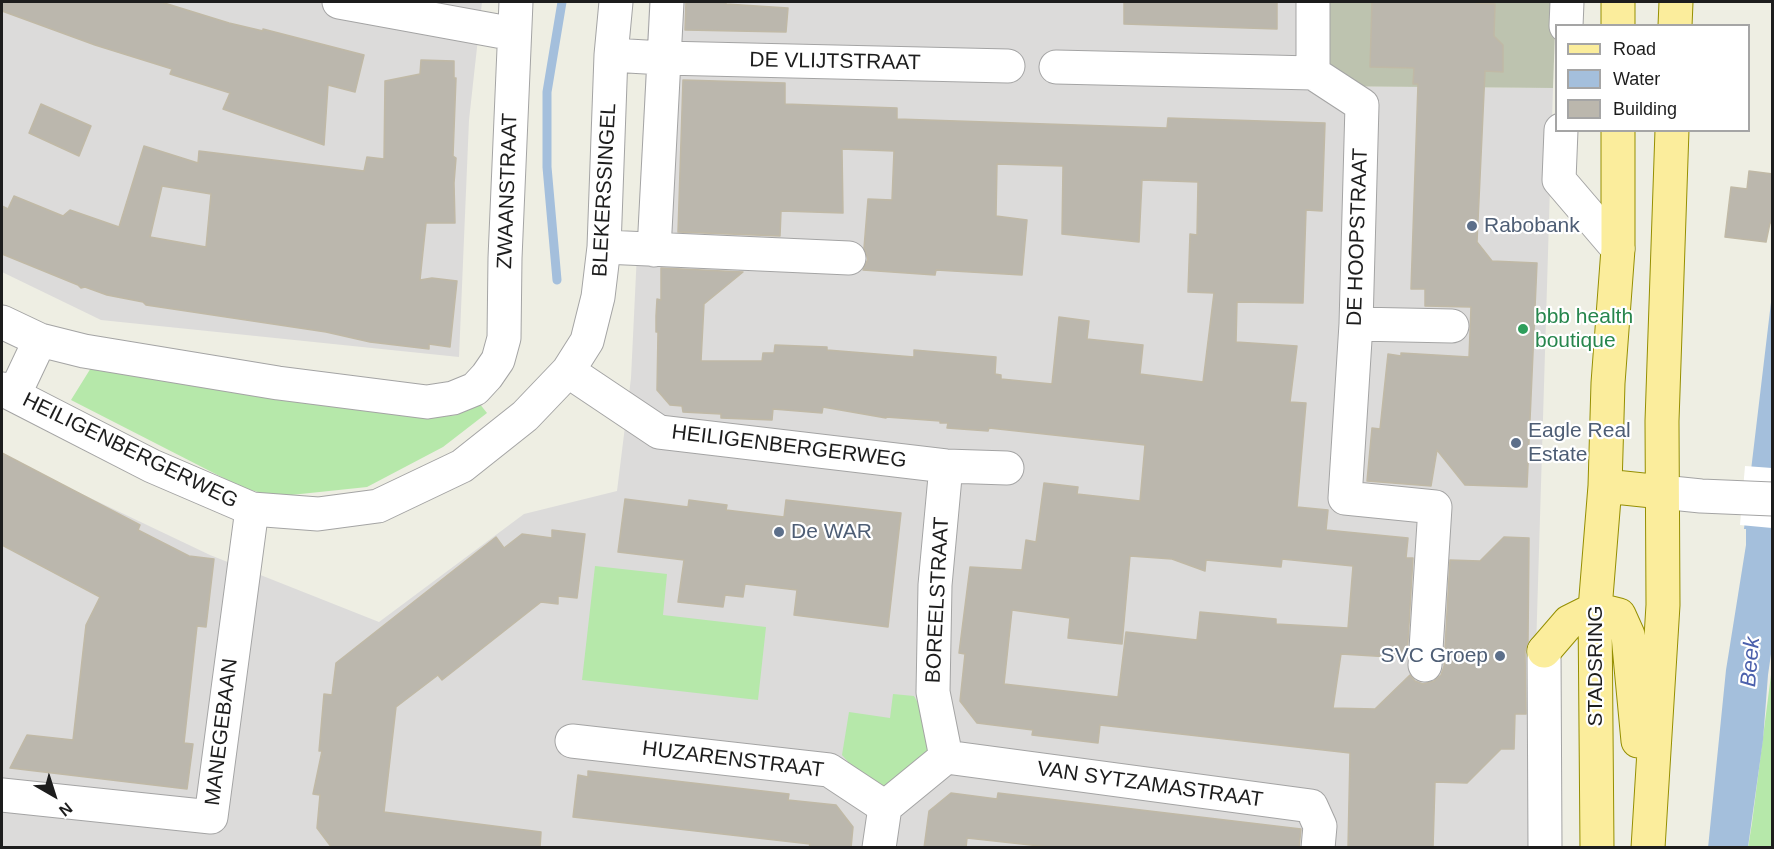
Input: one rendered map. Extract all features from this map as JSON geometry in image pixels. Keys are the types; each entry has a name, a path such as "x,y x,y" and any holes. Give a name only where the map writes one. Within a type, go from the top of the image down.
{"main road":[{"path":"1618,2 1618,24"},
{"path":"1675,24 1676,2"},
{"name":"STADSRING","path":"1598,848 1595,609 1605,486 1608,383 1618,249 1618,132"},
{"path":"1648,848 1663,605 1662,421 1672,132"},
{"path":"1605,486 1662,492"},
{"path":"1544,651 1569,622 1595,609 1618,615 1629,635 1648,848"}],"street":[{"path":"339,2 514,34"},
{"name":"ZWAANSTRAAT","path":"40,340 84,351 267,381 427,402 453,398 475,389 498,360 504,338 505,258 516,2"},
{"name":"BLEKERSSINGEL","path":"568,371 586,341 598,297 604,247 611,55 616,2"},
{"path":"654,250 667,2"},
{"path":"1056,67 1313,73 1313,2"},
{"path":"1566,24 1567,2"},
{"name":"DE VLIJTSTRAAT","path":"611,55 1008,66"},
{"name":"DE HOOPSTRAAT","path":"1313,73 1362,105 1356,324 1345,498 1436,507 1425,664"},
{"path":"1561,132 1559,180 1618,249"},
{"path":"604,247 849,258"},
{"path":"2,322 40,340"},
{"path":"1356,324 1452,326"},
{"name":"HEILIGENBERGERWEG","path":"40,340 8,392 152,466 252,508 318,514 378,506 462,466 525,416 568,371 658,432 946,466 1007,468"},
{"name":"BOREELSTRAAT","path":"946,466 935,585 933,692 946,757"},
{"path":"1662,492 1757,498"},
{"name":"MANEGEBAAN","path":"2,795 211,817 252,508"},
{"path":"1544,651 1545,848"},
{"name":"HUZARENSTRAAT","path":"572,741 829,770 885,807"},
{"path":"879,848 885,807 946,757"},
{"name":"VAN SYTZAMASTRAAT","path":"946,757 1311,806 1320,826 1318,848"}],"shaded area":[{"path":"2,2 482,2 469,120 459,357 101,320 2,272"},
{"path":"649,2 1300,2 1300,86 1553,88 1530,847 2,847 2,456 210,555 379,622 524,514 617,491 631,378"},
{"path":"1300,2 1556,2 1553,88 1300,86"}],"green space":[{"path":"94,363 428,418 457,415 479,403 487,413 443,447 367,487 291,495 268,495 241,487 71,400"},
{"path":"595,566 667,574 663,615 766,627 758,700 582,680"},
{"path":"1772,667 1772,847 1748,848 1752,823"},
{"path":"893,694 914,696 930,724 930,762 883,788 866,782 842,755 849,712 890,718"}],"water":[{"name":"Beek","path":"1772,294 1772,647 1763,740 1748,847 1708,848 1726,670 1746,545 1746,529 1744,529"}],"pier":[{"path":"1745,466 1772,468 1772,528 1740,525"}],"building":[{"path":"2,2 161,2 229,23 263,31 263,29 364,55 355,92 328,85 324,145 223,109 230,93 170,74 172,69 95,45 2,11"},
{"path":"686,2 726,2 726,4 788,8 786,32 685,30"},
{"path":"1124,2 1277,2 1277,29 1124,24"},
{"path":"1372,2 1495,4 1494,36 1503,45 1503,72 1485,71 1477,242 1492,261 1537,263 1527,487 1465,485 1437,450 1431,486 1367,481 1372,428 1380,429 1388,354 1469,357 1471,307 1425,306 1425,289 1411,289 1418,84 1413,84 1414,68 1370,67"},
{"path":"421,60 454,61 454,78 456,78 453,156 456,158 455,223 426,223 420,280 432,278 457,281 450,347 429,344 429,349 370,342 326,332 146,305 143,302 107,295 85,287 81,288 2,254 2,206 8,209 14,196 63,216 70,210 119,227 144,146 198,163 199,151 364,171 367,157 384,159 385,81 420,74","holes":["162,186 211,194 206,247 150,237"]},
{"path":"683,80 785,83 785,104 897,108 897,119 1167,128 1168,118 1325,123 1322,211 1306,210 1303,303 1237,302 1236,342 1297,346 1290,402 1306,403 1297,507 1328,510 1326,530 1408,538 1406,558 1413,558 1407,658 1341,654 1333,708 1375,709 1410,675 1415,681 1423,684 1434,681 1441,675 1444,666 1450,560 1480,561 1504,537 1529,538 1528,642 1525,651 1526,714 1515,714 1514,749 1501,749 1467,783 1435,782 1433,848 1348,848 1350,753 1100,725 1098,743 1032,735 1033,730 977,723 960,701 965,654 959,653 970,567 1022,570 1026,540 1036,542 1044,483 1078,487 1077,494 1140,501 1145,445 989,428 988,431 947,428 948,423 940,423 940,421 886,418 823,407 822,413 773,409 772,420 721,418 721,414 683,412 682,406 670,405 657,390 656,316 657,299 661,300 661,268 743,272 704,304 701,361 762,361 763,353 774,353 775,345 827,347 827,350 914,357 914,350 996,357 995,374 1001,375 1001,379 1052,384 1059,317 1089,321 1087,339 1143,345 1140,374 1203,382 1214,293 1188,292 1190,234 1197,235 1198,182 1142,180 1139,242 1062,234 1063,166 997,164 996,216 1027,220 1022,275 936,270 935,275 863,270 868,259 864,248 868,199 892,200 894,151 842,149 843,213 781,211 780,236 678,232","holes":["1130,556 1172,559 1205,571 1206,560 1281,567 1282,559 1353,566 1348,628 1276,624 1276,619 1200,612 1197,640 1126,632 1118,697 1004,684 1012,610 1070,618 1068,638 1122,644"]},
{"path":"41,104 91,126 79,156 29,133"},
{"path":"1749,171 1773,174 1773,223 1770,223 1766,242 1725,237 1731,187 1747,189"},
{"path":"2,453 140,525 138,530 189,556 214,559 206,627 197,626 184,743 193,744 187,789 10,768 27,735 73,740 86,625 100,597 2,545"},
{"path":"625,499 688,507 689,500 727,505 726,510 784,517 786,500 901,513 888,627 794,615 797,590 745,584 743,597 725,595 723,607 678,602 684,560 618,552"},
{"path":"552,530 585,534 577,598 558,596 558,604 541,602 442,680 438,675 396,707 384,812 541,832 540,848 332,848 317,828 320,795 313,794 322,751 319,751 324,694 332,695 336,663 496,537 504,548 522,534 552,538"},
{"path":"588,771 789,794 788,800 836,805 853,827 851,848 809,848 810,844 573,817 578,775 588,777"},
{"path":"951,793 997,799 998,793 1301,829 1299,848 1058,848 967,838 966,848 924,848 929,811"}],"waterway":[{"path":"557,280 547,167 547,92 562,2"}],"place":[{"name":"Rabobank","path":"1472,226"},
{"name":"bbb health boutique","path":"1523,329"},
{"name":"Eagle Real Estate","path":"1516,443"},
{"name":"De WAR","path":"779,532"},
{"name":"SVC Groep","path":"1500,656"}]}
